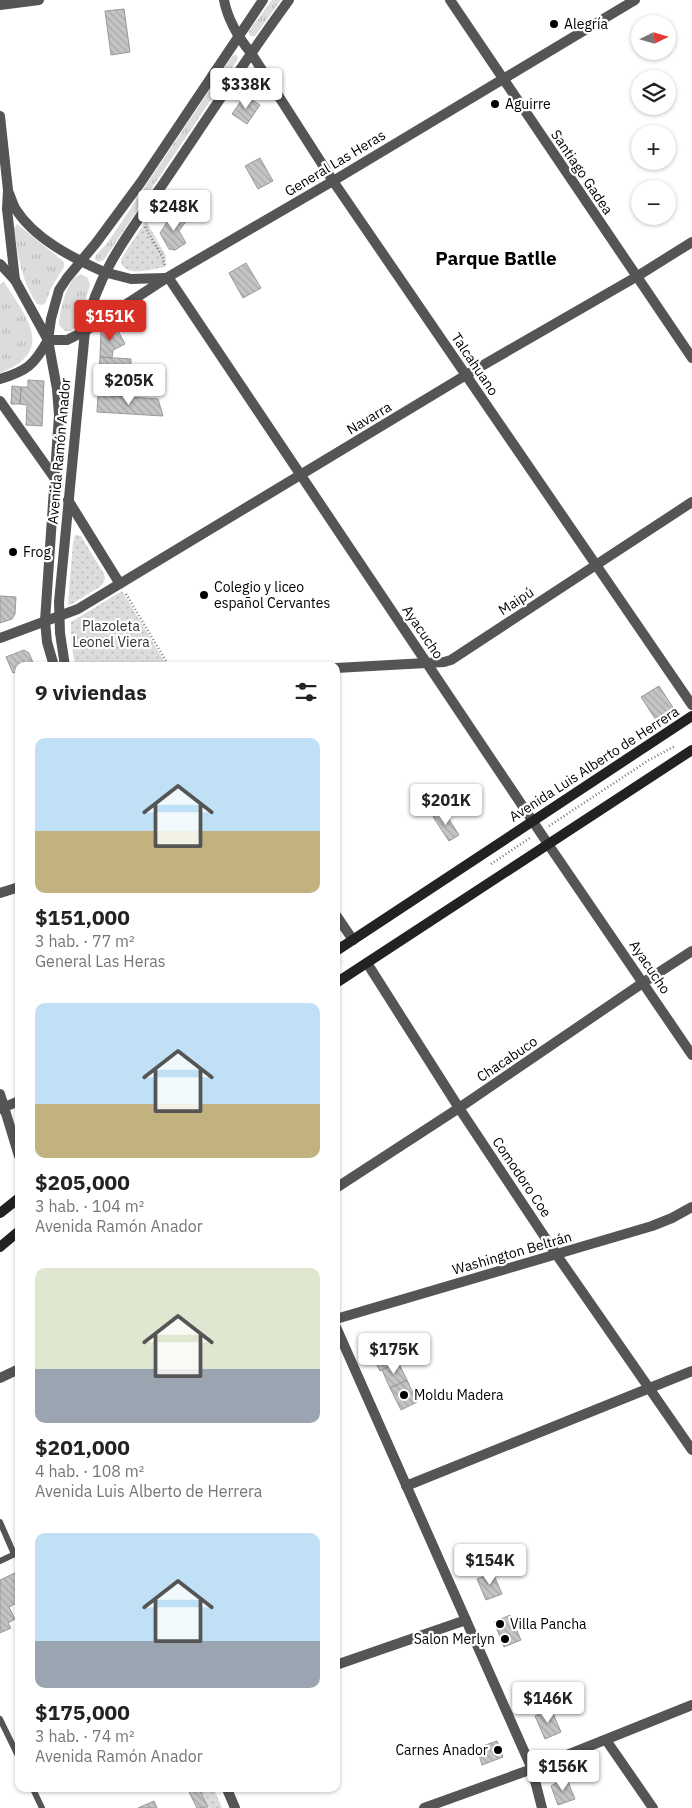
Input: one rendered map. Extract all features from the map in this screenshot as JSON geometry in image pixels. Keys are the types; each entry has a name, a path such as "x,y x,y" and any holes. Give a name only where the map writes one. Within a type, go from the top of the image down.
{"main road":[{"name":"Avenida Luis Alberto de Herrera","path":"340,948 692,716"},
{"path":"340,980 692,750"},
{"path":"0,1214 15,1201"},
{"path":"0,1247 15,1234"}],"street":[{"path":"0,5 39,0"},
{"name":"Talcahuano","path":"224,0 228,17 237,36 251,54 333,181 692,706"},
{"name":"Avenida Ramón Anador","path":"53,662 47,642 45,621 59,415 57,390 48,340 50,319 59,290 141,182 237,36 263,0"},
{"name":"Avenida Ramón Anador","path":"65,662 60,616 68,500 85,331 92,299 114,255 289,0"},
{"name":"Santiago Gadea","path":"450,0 692,358"},
{"name":"General Las Heras","path":"48,340 67,340 85,331 168,277 333,181 635,0"},
{"path":"0,116 15,280"},
{"path":"8,190 15,208 29,224 56,246 81,261 104,272 131,279 168,277"},
{"name":"Navarra","path":"0,638 78,609 466,375 636,277 692,242"},
{"path":"0,264 15,280 48,340 40,355 31,364 19,373 0,379"},
{"name":"Ayacucho","path":"168,277 548,844 644,982 692,1055"},
{"path":"0,401 56,480"},
{"path":"68,500 120,584"},
{"name":"Maipú","path":"340,668 444,662 451,660 692,502"},
{"path":"0,893 15,888"},
{"path":"340,921 353,940"},
{"name":"Chacabuco","path":"340,1185 459,1108 692,951"},
{"name":"Comodoro Coe","path":"367,963 459,1108 556,1254 650,1386 692,1450"},
{"path":"0,1094 2,1108 15,1145"},
{"path":"2,1108 15,1103"},
{"name":"Washington Beltrán","path":"340,1318 652,1226 692,1207"},
{"path":"340,1336 532,1769 542,1808"},
{"path":"406,1486 692,1370"},
{"path":"0,1378 15,1371"},
{"path":"340,1664 466,1620"},
{"path":"424,1808 532,1769 692,1705"},
{"path":"606,1740 653,1808"},
{"path":"228,1792 235,1808"}],"lane":[{"path":"0,1522 15,1549"},
{"path":"0,1561 15,1554"},
{"path":"0,1719 15,1750"},
{"path":"34,1792 42,1808"}],"path":[{"path":"138,221 146,228 163,258 168,277"},
{"path":"120,584 167,662"},
{"path":"491,864 649,760 683,742"},
{"path":"340,964 344,961"}],"green space":[{"path":"272,0 281,0 255,36 250,36 249,31"},
{"path":"233,55 237,55 238,59 104,260 97,262 95,259 96,255 108,242"},
{"path":"146,221 166,256 165,267 146,271 126,269 122,265 121,259"},
{"path":"17,224 64,262 64,267 43,305 37,304 24,277 14,228"},
{"path":"81,274 88,278 90,285 77,325 71,331 65,331 59,325 62,304 71,282"},
{"path":"4,282 27,320 32,332 32,344 28,354 17,364 0,373 0,284"},
{"path":"75,535 81,536 104,574 105,579 101,586 70,605 68,604"},
{"name":"Plazoleta Leonel Viera","path":"122,591 165,662 74,662 71,640 71,622"},
{"path":"201,1792 215,1792 222,1808 209,1808"}],"building":[{"path":"124,9 130,52 111,55 105,11"},
{"path":"245,95 260,105 247,124 232,114"},
{"path":"260,158 273,181 258,189 245,166"},
{"path":"174,211 187,220 179,231 186,243 175,250 169,249 160,233"},
{"path":"246,263 261,288 243,298 229,273"},
{"path":"115,325 125,344 113,350 112,358 100,357 101,332"},
{"path":"100,357 131,359 131,373 99,371"},
{"path":"28,380 44,381 42,426 26,425 27,405 20,404 21,387 28,387"},
{"path":"12,386 21,387 20,404 11,404"},
{"path":"98,395 158,399 163,416 97,412"},
{"path":"0,596 16,597 15,614 12,619 0,623"},
{"path":"24,650 29,653 33,662 15,662 15,672 13,673 6,657"},
{"path":"659,686 674,709 656,720 641,697"},
{"path":"443,810 459,835 449,841 433,817"},
{"path":"398,1341 406,1357 380,1371 371,1354"},
{"path":"398,1362 407,1380 390,1388 382,1370"},
{"name":"Moldu Madera","path":"407,1380 417,1402 401,1410 390,1388"},
{"path":"15,1573 15,1604 9,1607 15,1619 8,1623 11,1628 0,1633 0,1580"},
{"path":"493,1573 502,1594 486,1600 477,1579"},
{"path":"510,1615 521,1640 504,1647 494,1622"},
{"path":"551,1709 561,1732 545,1739 535,1716"},
{"path":"497,1741 503,1757 482,1765 477,1748"},
{"path":"566,1777 575,1799 558,1805 551,1786"},
{"path":"189,1792 200,1792 208,1807 197,1808"},
{"path":"154,1801 157,1808 138,1808"}],"place":[{"name":"Alegría","path":"554,24"},
{"name":"Aguirre","path":"495,104"},
{"name":"Frog","path":"13,552"},
{"name":"Colegio y liceo español Cervantes","path":"204,595"},
{"name":"Moldu Madera","path":"404,1395"},
{"name":"Villa Pancha","path":"500,1624"},
{"name":"Salon Merlyn","path":"505,1639"},
{"name":"Carnes Anador","path":"498,1750"}],"district":[{"name":"Parque Batlle","path":"496,258"}]}
